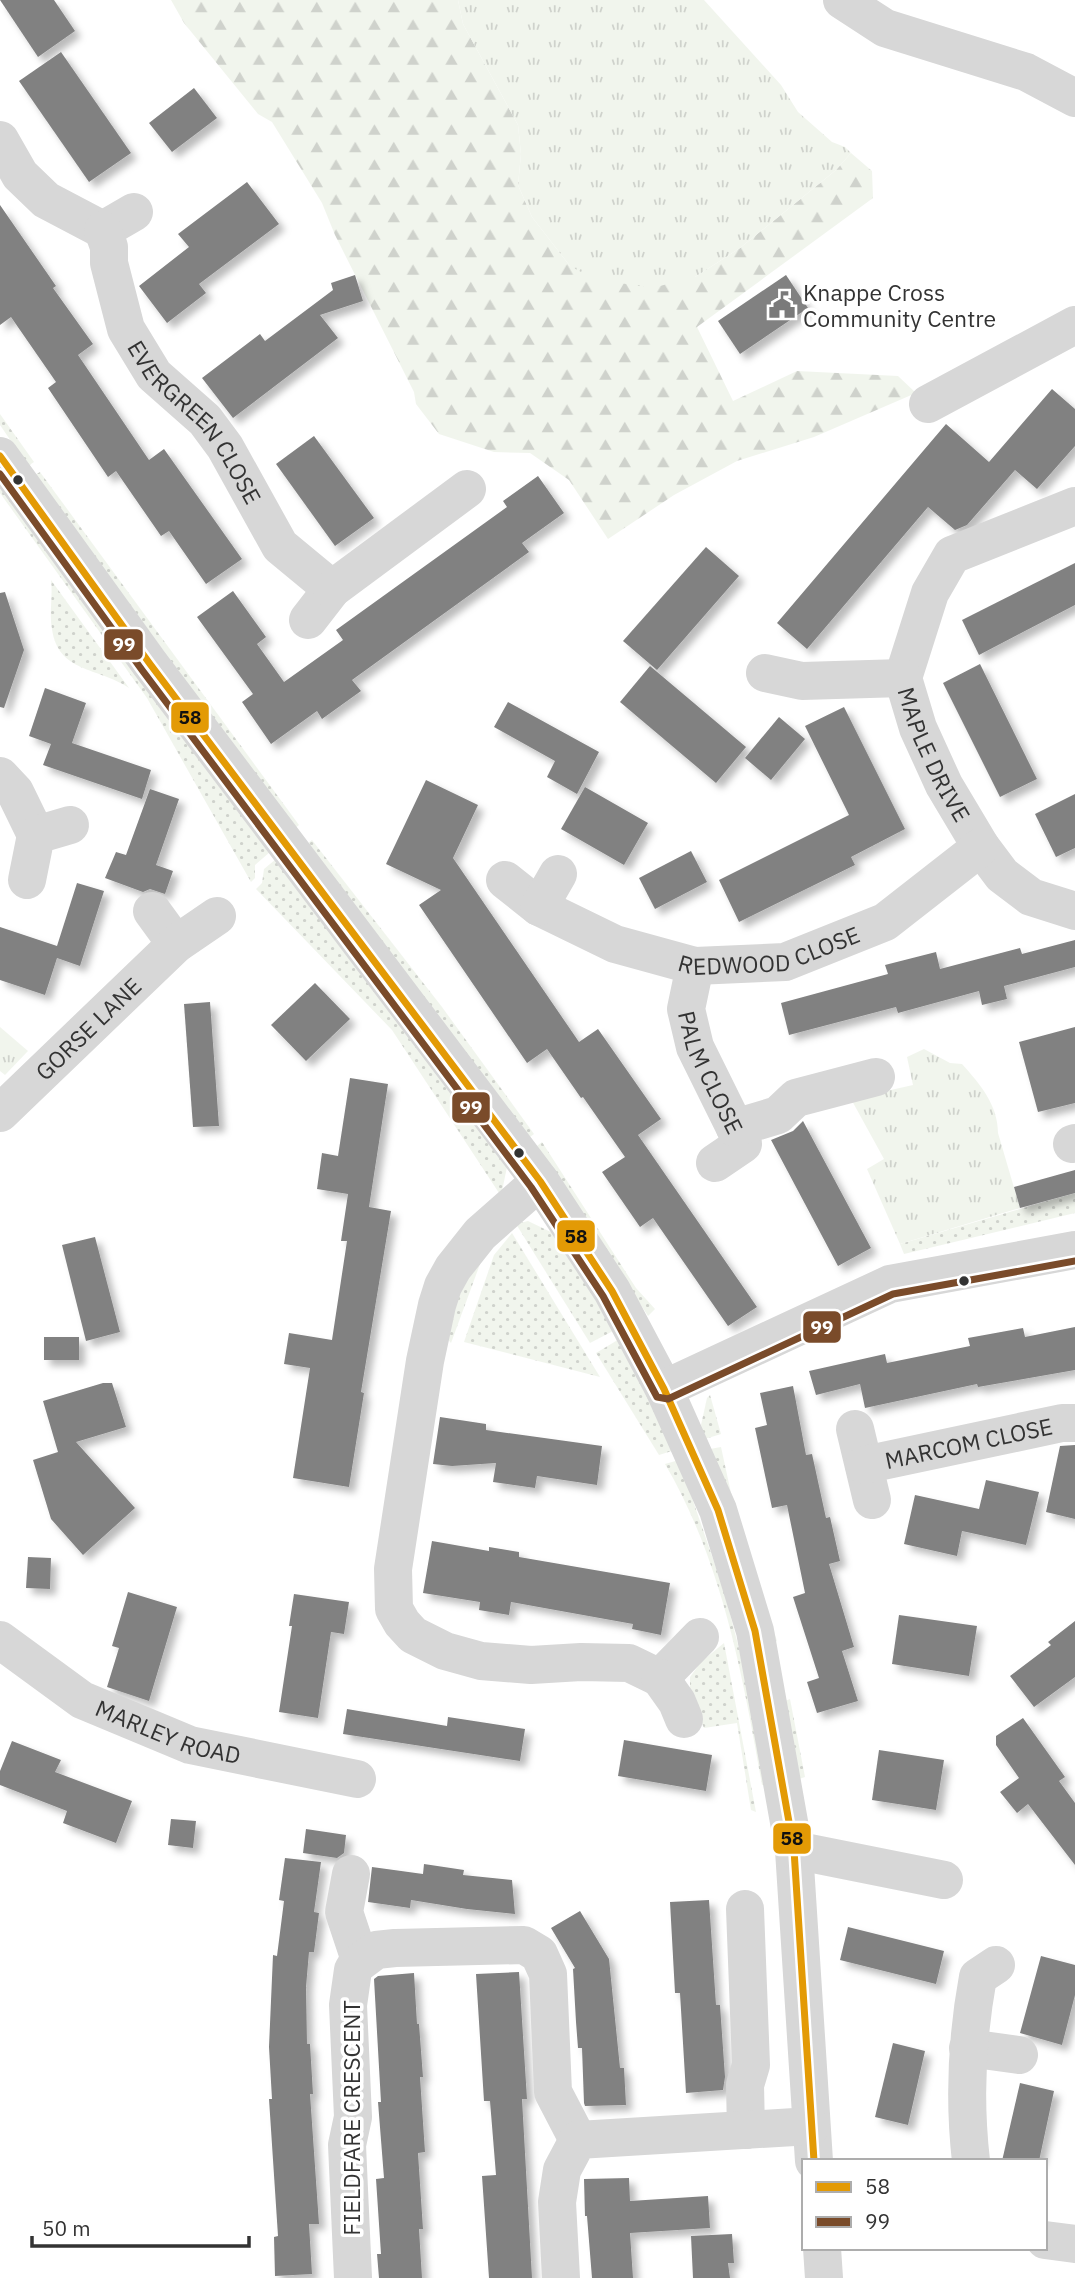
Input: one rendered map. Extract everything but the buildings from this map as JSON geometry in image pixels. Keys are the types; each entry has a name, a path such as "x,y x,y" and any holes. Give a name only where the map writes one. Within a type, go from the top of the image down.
{"street":[{"path":"842,0 885,28 1026,72 1075,98"},
{"name":"EVERGREEN CLOSE","path":"0,140 20,175 46,200 119,221 109,247 109,263 126,329 154,375 205,420 225,447 280,546 332,589"},
{"path":"928,404 1075,325"},
{"path":"0,456 150,664 540,1181 612,1291 664,1389 718,1510 755,1631 794,1850 813,2144 746,2130 578,2140"},
{"path":"308,620 332,589 467,489"},
{"name":"MAPLE DRIVE","path":"1075,506 952,555 930,593 902,678 918,728 944,785 981,848 1002,875 1031,897 1075,911"},
{"path":"765,673 802,681 902,678"},
{"path":"0,776 53,830 27,880"},
{"name":"REDWOOD CLOSE","path":"505,880 548,890 615,944 695,966 785,962 885,922 981,848"},
{"path":"152,911 176,944"},
{"name":"GORSE LANE","path":"0,1112 176,944 217,916"},
{"name":"PALM CLOSE","path":"695,966 686,1009 695,1047 743,1144 715,1164"},
{"path":"735,1128 778,1115 796,1098 876,1077"},
{"path":"540,1181 480,1234 453,1268 443,1286 425,1362 393,1569 394,1609 413,1635 445,1651 481,1661 531,1665 581,1662 629,1664 660,1678 677,1702 684,1719"},
{"path":"664,1389 891,1284 1075,1250"},
{"name":"MARCOM CLOSE","path":"855,1429 868,1483 1062,1423 1075,1423"},
{"path":"660,1678 700,1637"},
{"name":"MARLEY ROAD","path":"0,1640 82,1700 190,1745 357,1779"},
{"path":"794,1850 944,1880"},
{"path":"351,1874 344,1912 360,1960 376,1950 395,1948 524,1945 539,1954 548,1975 553,2092 578,2140"},
{"path":"745,1909 751,2065 745,2085 746,2130"},
{"name":"FIELDFARE CRESCENT","path":"353,2278 347,2144 353,2117 348,2005 353,1970 360,1960"},
{"path":"971,2159 967,2131 971,2018 978,1977 996,1965"},
{"path":"968,2048 1019,2054"},
{"path":"561,2278 557,2202 562,2170 578,2140"},
{"path":"1047,2240 1075,2245"},
{"path":"822,2250 824,2278"}],"green space":[{"path":"171,0 458,0 463,24 518,125 521,154 518,185 532,217 570,266 695,277 740,248 836,170 851,153 872,171 873,198 697,327 733,401 797,371 898,376 916,393 814,437 737,461 674,495 608,539 569,480 530,453 494,452 439,434 416,404 414,392 335,235 322,203 272,122 258,114 184,23"},
{"path":"458,0 704,0 781,85 798,112 832,142 845,147 851,153 836,170 740,248 695,277 652,288 594,279 570,266 532,217 518,185 521,154 518,125 463,24"},
{"path":"0,414 34,462 28,466 0,425"},
{"path":"40,472 299,825 294,829 35,475"},
{"path":"0,483 270,852 255,865 255,878 251,882 147,698 0,493"},
{"path":"51,580 129,688 81,667 62,654 52,629"},
{"path":"312,840 442,1007 534,1134 530,1137 307,844"},
{"path":"276,859 507,1167 501,1196 392,1030 256,889 262,883 264,869"},
{"path":"0,1027 28,1051 5,1075 0,1071"},
{"path":"924,1049 950,1063 962,1064 987,1096 995,1113 998,1133 1020,1208 900,1244 867,1169 884,1159 851,1099 913,1085 907,1057"},
{"path":"542,1142 636,1288 655,1309 648,1316 537,1146"},
{"path":"1075,1193 1075,1213 904,1254 900,1244"},
{"path":"528,1221 557,1235 615,1330 590,1343 516,1224"},
{"path":"512,1233 600,1377 464,1342 494,1255"},
{"path":"480,1264 451,1343 445,1336 467,1269"},
{"path":"621,1338 675,1450 659,1455 596,1353"},
{"path":"710,1395 721,1434 705,1439 701,1425"},
{"path":"721,1447 731,1493 777,1641 772,1643 710,1449"},
{"path":"679,1460 724,1591 754,1706 768,1785 762,1785 738,1661 716,1579 685,1501 665,1464"},
{"path":"724,1643 756,1812 751,1810 737,1723 704,1728 690,1697 690,1677 701,1662"},
{"path":"790,1699 805,1777 799,1779 785,1701"}],"transit line":[{"name":"58","path":"0,456 150,664 540,1181 612,1291 664,1389 718,1510 755,1631 794,1850 814,2159"},
{"name":"99","path":"0,474 142,670 531,1187 603,1296 657,1397 668,1399 893,1294 1075,1261"}],"place":[{"name":"Knappe Cross Community Centre","path":"782,305"}]}
